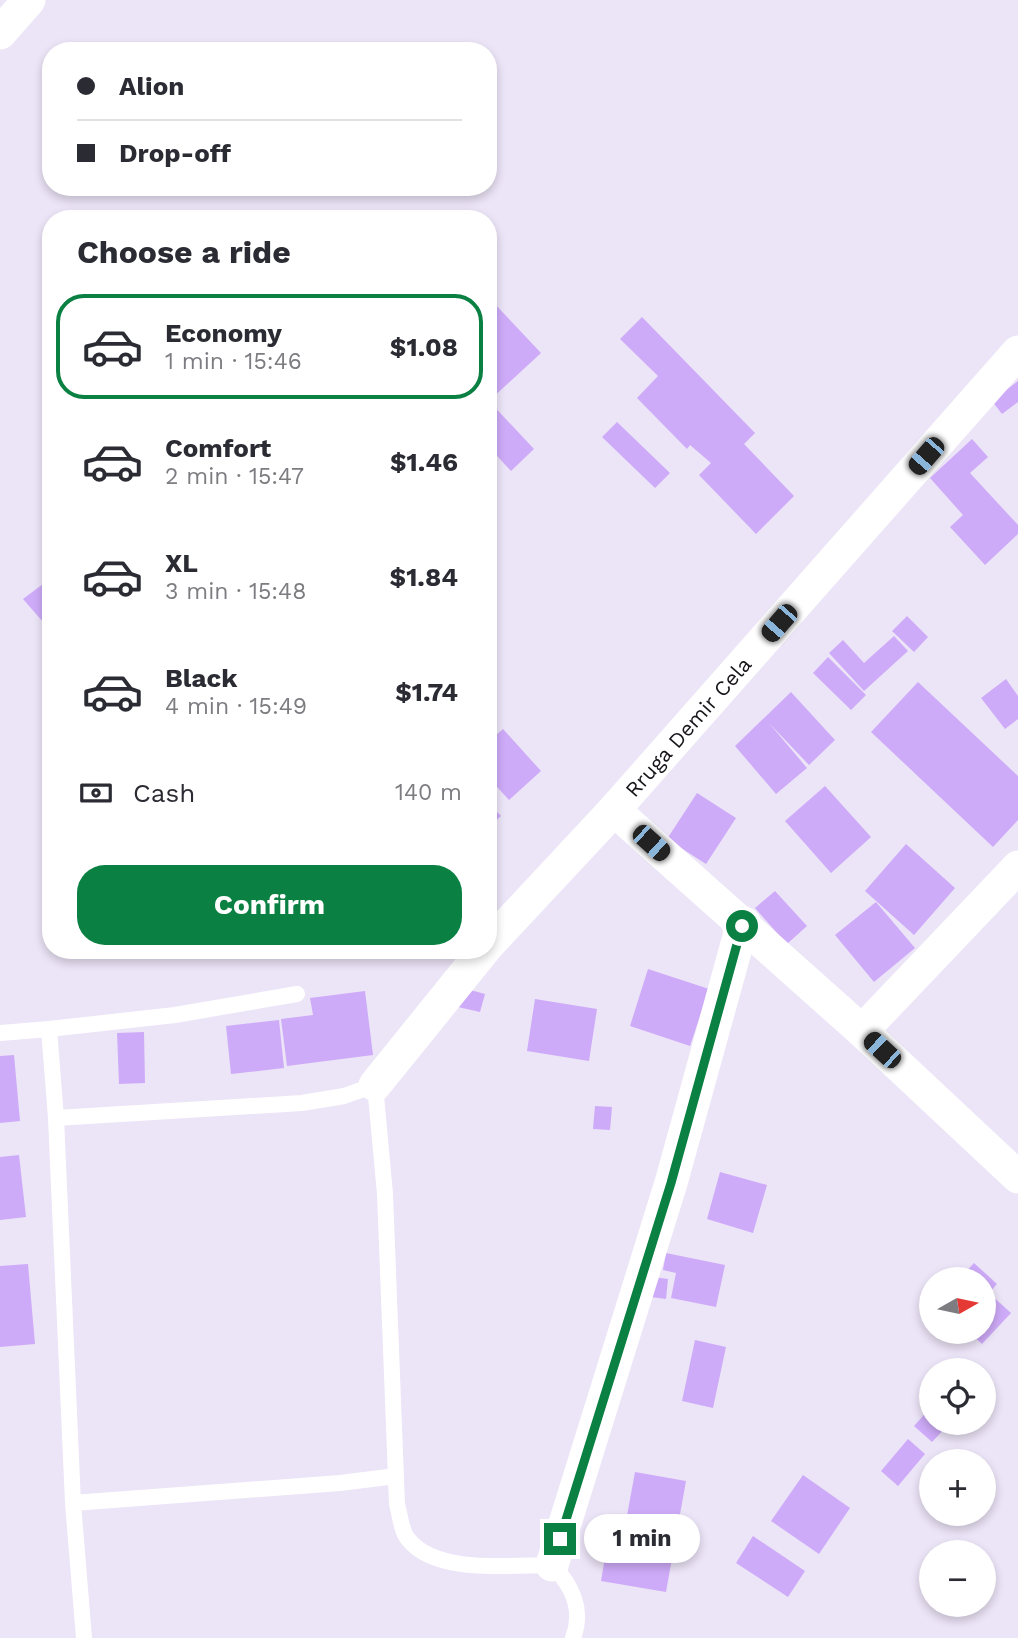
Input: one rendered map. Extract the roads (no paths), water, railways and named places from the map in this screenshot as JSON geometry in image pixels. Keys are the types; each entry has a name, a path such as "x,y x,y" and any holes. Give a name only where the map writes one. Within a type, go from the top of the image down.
{"street":[{"path":"0,33 29,0"},
{"name":"Rruga Demir Cela","path":"497,935 614,810 1018,352"},
{"path":"614,810 862,1031 1018,1177"},
{"path":"862,1031 1018,867"},
{"path":"552,1565 667,1196 742,926"},
{"name":"Rruga Demir Cela","path":"375,1084 477,959"}],"lane":[{"path":"0,1033 175,1015 297,994"},
{"path":"49,1029 56,1118 73,1503 83,1638"},
{"path":"56,1118 302,1104 344,1096 375,1084 385,1194 397,1504 407,1538 425,1553 449,1564 552,1565 565,1578 576,1599 573,1638"},
{"path":"73,1503 340,1483 396,1476"}]}
